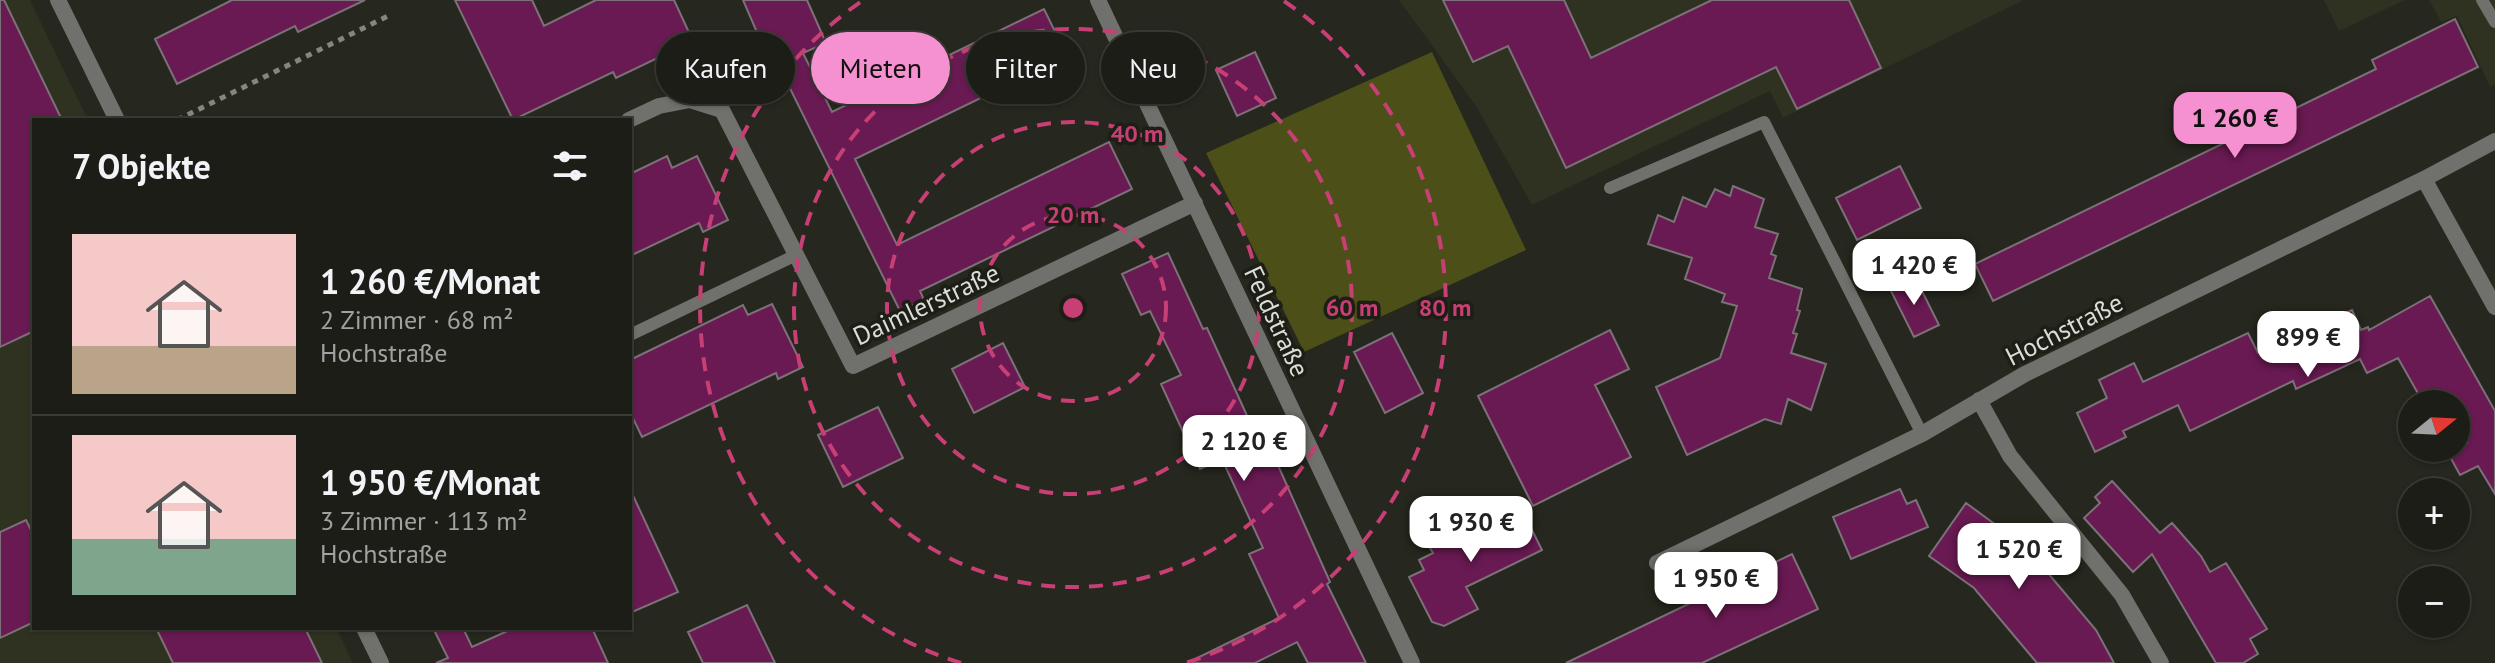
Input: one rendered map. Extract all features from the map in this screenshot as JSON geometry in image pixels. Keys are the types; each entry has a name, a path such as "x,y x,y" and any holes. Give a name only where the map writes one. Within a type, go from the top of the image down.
{"street":[{"path":"58,0 116,118"},
{"name":"Feldstraße","path":"1098,0 1412,663"},
{"name":"Daimlerstraße","path":"632,119 659,106 690,100 722,110 853,366 1195,203"},
{"name":"Hochstraße","path":"1657,563 1922,434 2025,374 2424,179 2495,141"},
{"path":"2424,179 2495,307"},
{"path":"1979,400 2010,456 2122,595 2161,663"},
{"path":"365,630 381,663"}],"lane":[{"path":"2482,0 2495,22"},
{"path":"1610,188 1764,122 1922,434"},
{"path":"632,334 796,255"}],"path":[{"path":"181,118 388,16"}],"shaded area":[{"path":"0,0 30,0 87,118 32,118 32,630 337,630 353,663 0,663"},
{"path":"1399,0 2024,0 1783,118 1770,91 1532,205 1476,106"},
{"path":"2324,0 2405,0 2339,31"},
{"path":"2429,0 2495,0 2495,84 2490,87 2457,16 2441,22"},
{"path":"1432,52 1526,250 1304,352 1206,153"}],"building":[{"path":"0,0 4,0 61,118 32,118 32,332 0,347"},
{"path":"232,0 365,0 298,32 295,26 177,84 155,39"},
{"path":"455,0 532,0 544,26 596,0 674,0 689,32 656,32 656,59 616,78 613,72 512,118"},
{"path":"743,0 807,0 821,32 811,32 811,50 803,53 811,69 811,104 828,104 832,112 848,104 950,104 950,55 966,47 968,104 855,159 897,245 1109,142 1132,189 920,291 924,300 900,311 795,98 795,32 757,32"},
{"path":"1443,0 1564,0 1591,58 1712,0 1849,0 1881,68 1797,109 1776,67 1566,168 1508,46 1473,62"},
{"path":"1044,9 1055,32 997,32"},
{"path":"2455,19 2478,67 1993,301 1975,264 2376,69 2372,60"},
{"path":"1255,52 1276,98 1237,116 1216,70"},
{"path":"667,156 672,168 697,156 728,220 703,232 699,223 632,255 632,173"},
{"path":"1900,166 1921,208 1857,240 1836,198"},
{"path":"1733,186 1764,199 1755,227 1778,234 1771,254 1776,256 1769,278 1802,289 1797,310 1800,311 1793,333 1797,334 1791,353 1826,364 1811,410 1788,399 1781,424 1765,419 1687,455 1656,387 1720,358 1737,306 1722,302 1725,294 1685,279 1692,258 1648,244 1658,215 1674,222 1683,197 1706,207 1715,189 1730,196"},
{"path":"1168,253 1203,329 1207,328 1270,466 1277,463 1330,582 1327,584 1366,663 1308,663 1297,642 1255,663 1187,663 1279,618 1249,554 1263,548 1222,459 1200,469 1161,384 1181,375 1150,311 1141,315 1122,274"},
{"path":"1915,277 1939,325 1914,337 1890,289"},
{"path":"2430,296 2495,411 2495,494 2478,466 2460,475 2453,462 2470,462 2470,390 2416,390 2398,358 2367,373 2360,359 2296,389 2293,381 2190,431 2178,405 2123,431 2126,437 2095,452 2077,413 2107,398 2099,380 2134,363 2143,382 2248,333 2258,353 2352,310 2361,330 2368,327 2369,330"},
{"path":"772,304 803,367 778,379 776,373 642,437 632,416 632,359 743,305 748,315"},
{"path":"1610,330 1629,369 1595,385 1631,457 1533,506 1478,396"},
{"path":"1392,333 1423,393 1385,413 1354,352"},
{"path":"1003,343 1025,387 974,413 952,369"},
{"path":"878,407 903,458 843,487 818,435"},
{"path":"2112,481 2160,533 2172,523 2201,556 2210,572 2226,563 2267,629 2250,639 2258,654 2243,663 2216,663 2152,554 2133,572 2084,518 2100,503 2095,497"},
{"path":"1900,489 1907,504 1916,500 1928,527 1851,559 1833,517"},
{"path":"632,493 678,592 632,612"},
{"path":"1966,503 2026,547 2096,630 2114,663 2037,663 1974,588 1929,556"},
{"path":"1520,506 1542,550 1466,587 1478,609 1444,626 1432,622 1409,577 1424,570 1419,560 1433,553 1430,548"},
{"path":"26,520 32,532 32,623 0,638 0,532"},
{"path":"1792,554 1818,609 1702,663 1566,663"},
{"path":"747,605 775,663 703,663 688,632"},
{"path":"157,630 306,630 322,663 173,663"},
{"path":"434,630 464,630 472,647 510,630 593,630 608,663 436,663 448,658"}]}
